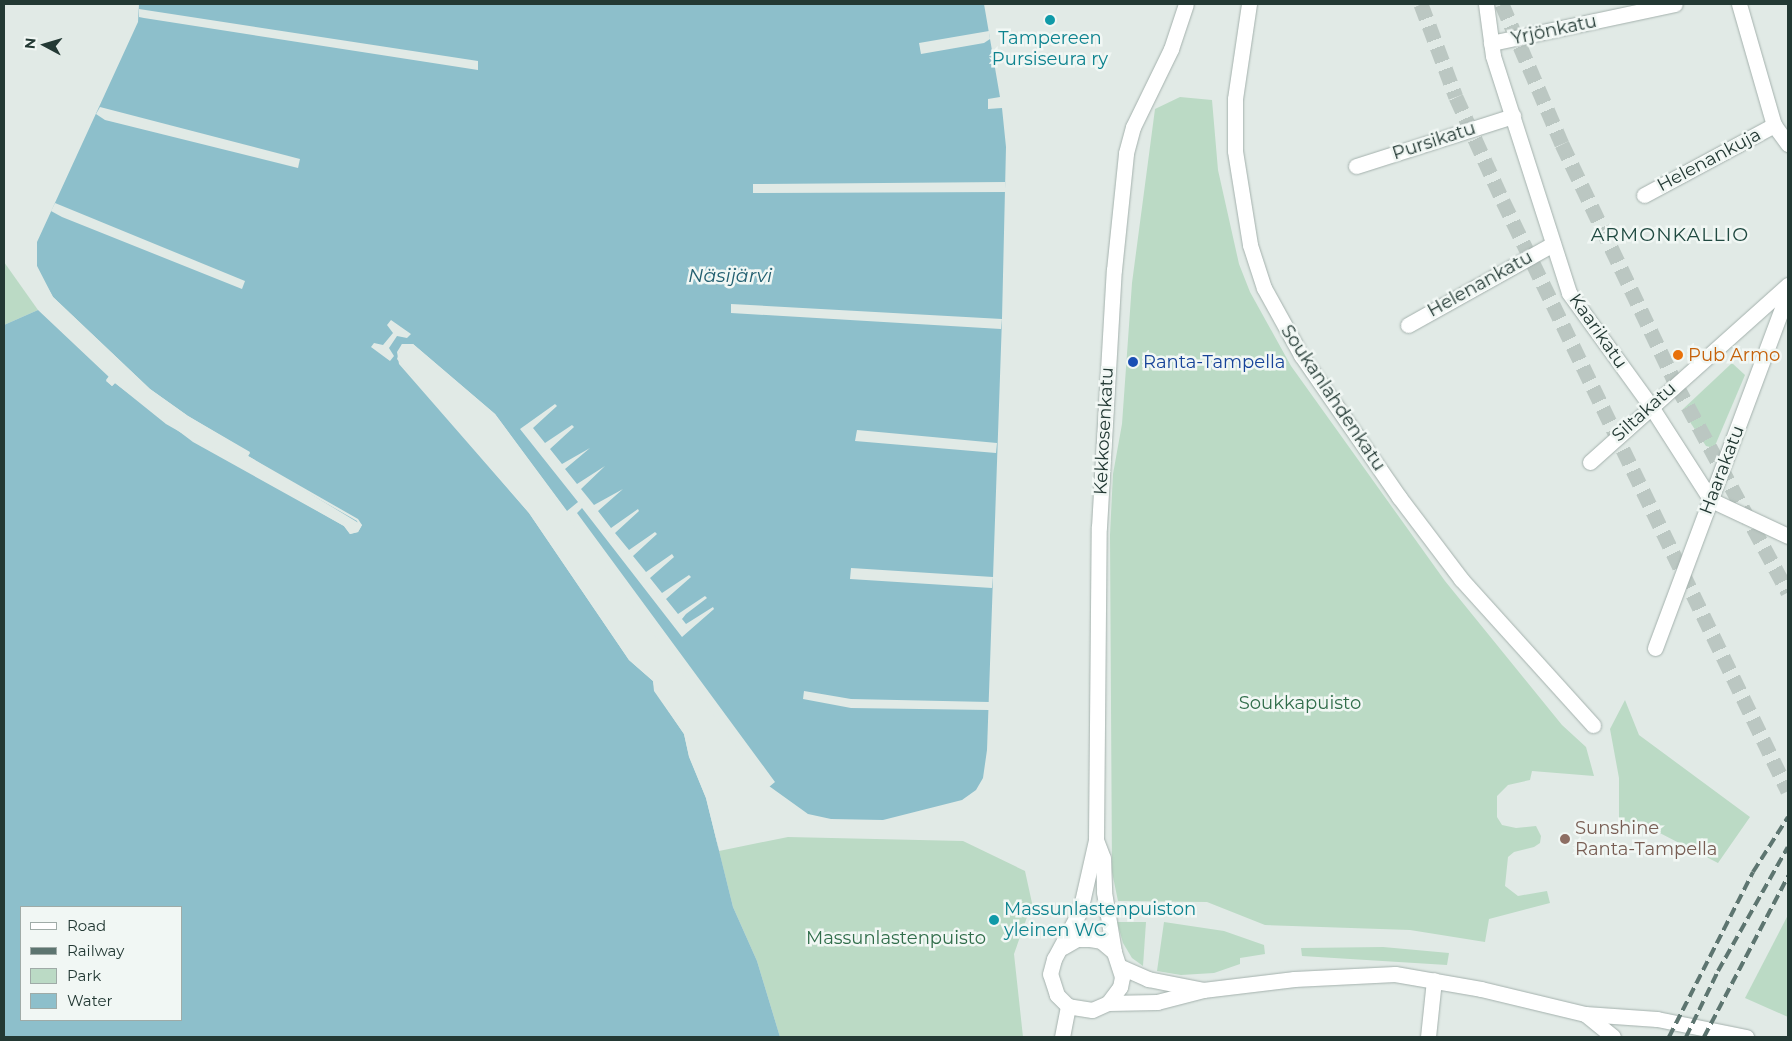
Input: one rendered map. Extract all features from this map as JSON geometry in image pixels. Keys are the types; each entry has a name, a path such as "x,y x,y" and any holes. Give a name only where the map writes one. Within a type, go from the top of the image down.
{"street":[{"name":"Kekkosenkatu","path":"1173,4 1174,34"},
{"name":"Kekkosenkatu","path":"1063,947 1080,911 1096,840 1098,527 1114,270 1126,153 1133,127 1161,71 1186,4"},
{"name":"Soukanlahdenkatu","path":"1249,4 1235,99 1235,151 1250,245 1264,288 1302,355 1404,504 1461,579 1593,725"},
{"name":"Kaarikatu","path":"1486,4 1491,43 1569,293 1650,405 1711,500"},
{"name":"Yrjönkatu","path":"1491,43 1675,4"},
{"path":"1739,4 1774,125 1788,144"},
{"name":"Pursikatu","path":"1356,166 1513,116"},
{"name":"Helenankuja","path":"1644,195 1774,125"},
{"name":"Helenankatu","path":"1408,325 1553,244"},
{"name":"Siltakatu","path":"1590,462 1650,405 1788,285"},
{"name":"Haarakatu","path":"1655,648 1788,293"},
{"path":"1711,500 1788,536"},
{"name":"Kekkosenkatu","path":"1096,840 1103,858 1104,892 1114,952"},
{"path":"1108,1003 1120,987 1121,967 1114,952 1101,941 1090,939 1076,939 1063,947 1054,959 1050,974 1057,996 1068,1006 1084,1010 1108,1003 1157,1002 1203,990 1347,974 1395,974 1434,980 1585,1014 1658,1019 1746,1037"},
{"path":"1121,967 1148,979 1203,990"},
{"path":"1428,1037 1434,980"},
{"path":"1062,1037 1068,1006"},
{"path":"1585,1014 1613,1037"}],"green space":[{"name":"Soukkapuisto","path":"1180,97 1212,100 1218,170 1239,264 1250,292 1291,366 1445,581 1562,725 1586,747 1594,776 1532,771 1530,780 1508,785 1497,796 1497,817 1502,825 1516,828 1536,826 1541,836 1540,843 1534,847 1514,852 1508,857 1505,886 1518,896 1547,891 1550,903 1489,919 1485,942 1410,930 1265,925 1207,902 1118,901 1112,872 1110,535 1113,474 1122,424 1132,283 1155,109"},
{"path":"4,262 38,310 4,325"},
{"path":"1732,363 1745,375 1714,448 1706,446 1682,410"},
{"path":"1625,700 1639,735 1750,817 1718,863 1654,830 1619,826 1619,778 1610,729"},
{"name":"Massunlastenpuisto","path":"788,837 963,841 1025,871 1032,903 1014,954 1023,1037 780,1037 757,961 733,907 719,851"},
{"path":"1788,915 1788,1017 1745,998"},
{"path":"1117,922 1146,922 1143,966 1132,958 1123,943"},
{"path":"1164,922 1224,931 1264,945 1265,954 1240,958 1240,964 1214,973 1181,975 1157,971"},
{"path":"1383,947 1449,953 1447,965 1302,956 1301,948"}],"water":[{"name":"Näsijärvi","path":"139,4 984,4 1000,97 988,99 988,109 1002,108 1006,147 1002,319 987,750 983,778 976,790 962,800 883,820 831,819 808,814 769,786 495,414 413,344 402,344 397,359 529,513 629,660 653,681 655,691 684,734 689,756 706,798 733,907 757,961 780,1037 4,1037 4,325 38,310 109,377 106,381 112,386 115,383 166,424 344,526 350,534 358,532 362,525 248,456 250,453 188,416 150,389 53,297 37,269 37,242 138,22"}],"pier":[{"path":"139,9 478,61 478,70 144,18 139,17"},
{"path":"989,31 990,39 984,43 921,54 919,43"},
{"path":"100,107 300,159 298,168 105,120 96,114"},
{"path":"1005,182 1005,192 753,193 753,184"},
{"path":"55,203 245,281 242,289 62,217 51,211"},
{"path":"35,262 53,297 150,389 188,416 250,452 248,456 358,519 362,525 358,532 350,534 344,526 193,442 115,383 112,386 106,380 109,376 37,308 111,375 112,383 117,381 167,422 346,524 351,531 359,528 357,521 247,458 247,454 186,418 148,391 51,299 35,270"},
{"path":"731,304 1002,319 1001,329 731,313"},
{"path":"391,320 411,334 407,338 397,336 389,348 394,356 390,361 371,347 374,343 383,345 393,333 387,325"},
{"path":"402,344 413,344 495,414 567,511 578,502 520,429 555,404 557,406 533,428 545,443 572,425 574,427 550,449 562,464 590,448 565,469 577,484 605,466 581,489 594,505 623,489 598,511 611,528 638,509 639,511 615,533 629,550 655,532 657,534 633,556 646,572 672,554 674,557 650,578 662,593 689,575 691,577 666,599 678,614 705,596 707,598 686,614 682,619 686,624 713,607 714,609 682,637 582,508 577,513 775,782 769,787 789,805 767,788 493,416 412,346 404,346 399,353 401,363 531,512 631,659 655,680 657,689 687,733 691,756 708,797 719,851 706,798 689,757 684,734 654,691 653,681 629,660 529,513 399,364 397,352"},
{"path":"857,430 997,443 996,453 855,441"},
{"path":"851,568 993,577 992,588 850,579"},
{"path":"804,691 851,699 989,702 989,710 851,708 803,699"}],"tunnel":[{"path":"1421,4 1456,97 1503,201 1788,791"},
{"path":"1502,4 1562,144 1677,386 1788,592"}],"railway":[{"path":"1669,1037 1753,872 1788,817"},
{"path":"1686,1037 1718,971 1788,847"},
{"path":"1704,1037 1788,876"}],"place":[{"name":"Tampereen Pursiseura ry","path":"1050,20"},
{"name":"Pub Armo","path":"1678,355"},
{"name":"Ranta-Tampella","path":"1133,362"},
{"name":"Sunshine Ranta-Tampella","path":"1565,839"},
{"name":"Massunlastenpuiston yleinen WC","path":"994,920"}],"district":[{"name":"ARMONKALLIO","path":"1670,235"}]}
